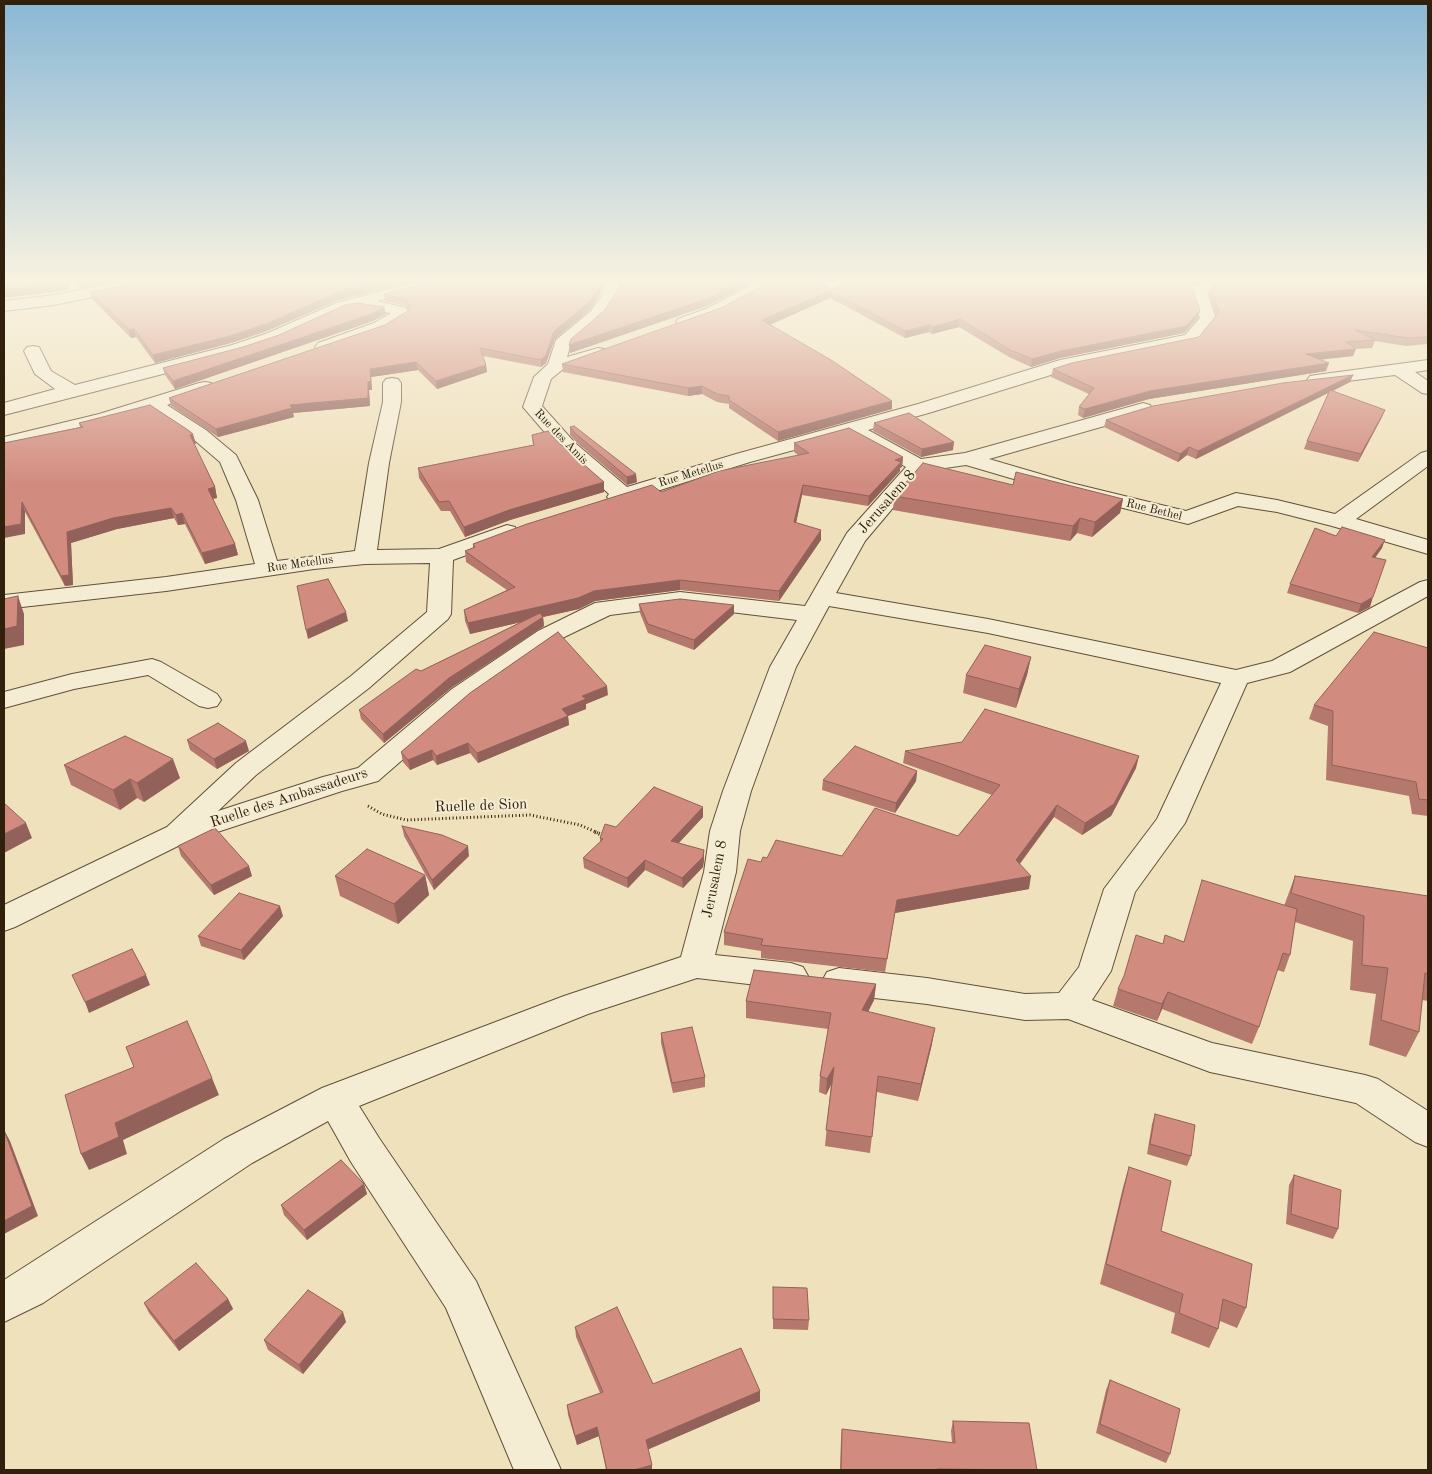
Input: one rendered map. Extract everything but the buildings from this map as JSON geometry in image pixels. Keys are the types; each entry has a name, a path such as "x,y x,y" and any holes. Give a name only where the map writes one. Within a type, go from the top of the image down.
{"street":[{"path":"4,409 242,348"},
{"path":"312,351 321,348"},
{"path":"556,366 561,348"},
{"path":"556,366 612,348"},
{"name":"Rue Metellus","path":"595,504 743,458 925,408 1066,364 1147,348"},
{"path":"33,351 44,374 68,389 55,397"},
{"path":"1290,383 1428,365"},
{"name":"Rue des Amis","path":"556,366 543,377 532,407 568,447 623,495"},
{"path":"1399,369 1428,389"},
{"path":"4,443 105,418 222,381"},
{"path":"365,557 379,463 392,402 392,383"},
{"path":"153,404 199,434 229,459 247,500 268,568"},
{"name":"Jerusalem 8","path":"696,965 720,872 725,832 737,791 783,666 855,538 918,466 967,459 1149,407 1168,404"},
{"path":"852,428 918,466"},
{"path":"1339,521 1428,458"},
{"name":"Rue Bethel","path":"967,459 1064,488 1188,518 1236,499 1277,506 1339,521 1428,548"},
{"name":"Rue Metellus","path":"4,602 166,584 268,568 365,557 442,556 529,524"},
{"path":"173,836 246,770 360,682 439,614 442,556"},
{"path":"1069,1006 1094,971 1120,889 1170,824 1236,678 1281,666 1428,588"},
{"name":"Ruelle des Ambassadeurs","path":"4,919 173,836 333,784 368,775 460,695 547,636 604,608 680,599 816,606 988,626 1236,678"},
{"path":"4,700 72,682 152,667 208,700"},
{"path":"4,1302 28,1289 238,1151 335,1099 576,1005 696,965 926,991 1025,1007 1069,1006 1210,1057 1365,1090 1428,1131"},
{"path":"335,1099 365,1150 461,1295 538,1470"}],"path":[{"name":"Ruelle de Sion","path":"333,784 382,814 406,820 530,815 580,825 612,840"}]}
